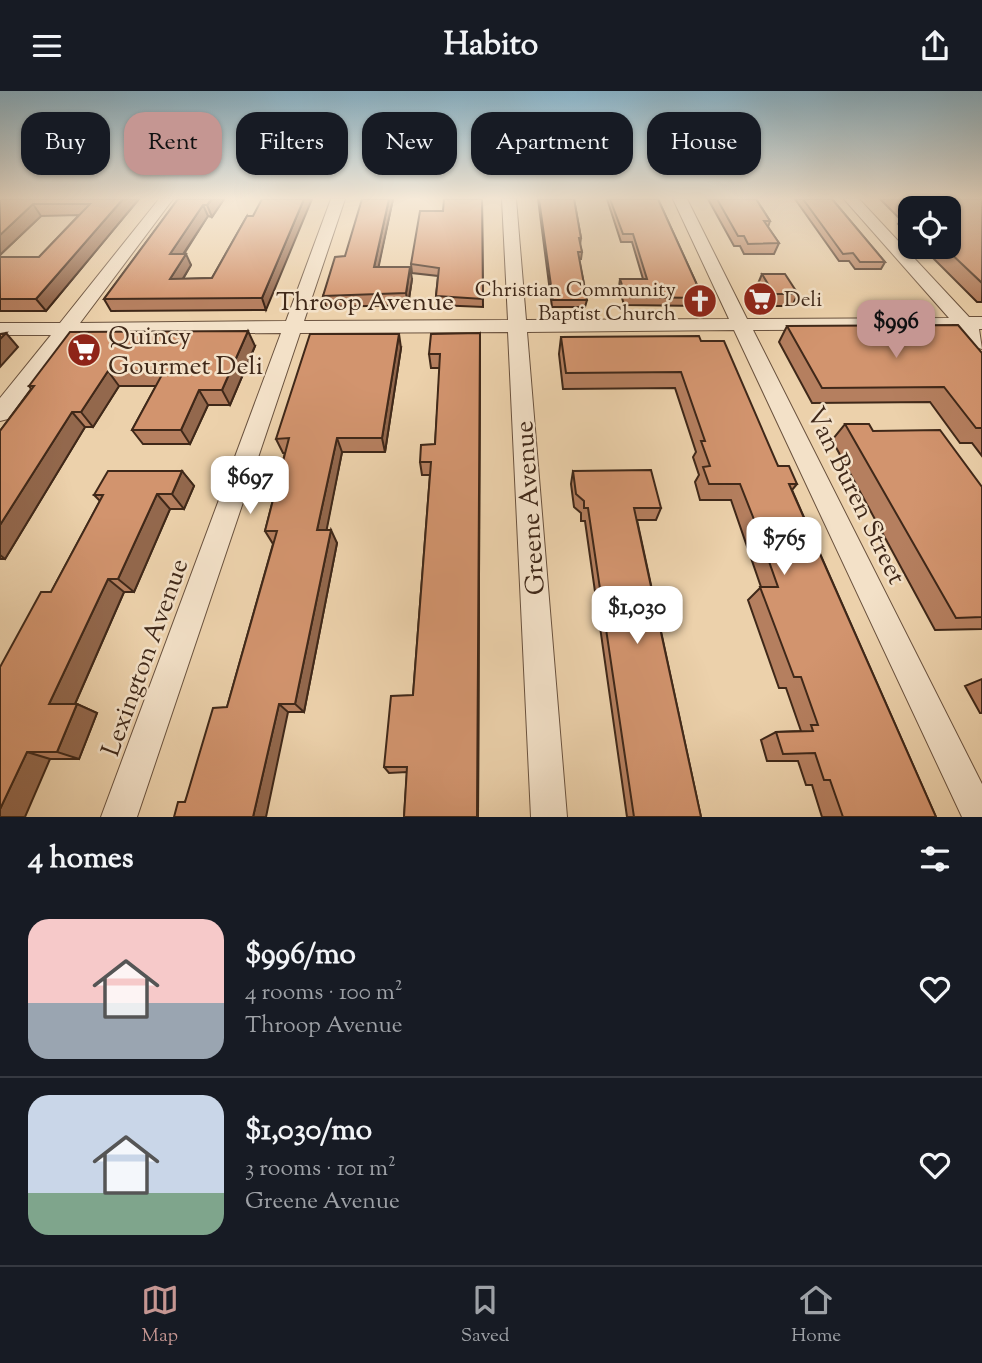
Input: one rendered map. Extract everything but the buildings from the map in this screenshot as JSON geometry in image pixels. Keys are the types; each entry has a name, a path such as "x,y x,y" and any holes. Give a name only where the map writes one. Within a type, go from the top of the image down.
{"street":[{"path":"0,413 140,233"},
{"name":"Lexington Avenue","path":"119,817 326,233"},
{"name":"Greene Avenue","path":"511,233 550,817"},
{"name":"Van Buren Street","path":"696,233 980,817"},
{"path":"884,233 973,323 982,343"},
{"name":"Throop Avenue","path":"0,329 973,323"}],"place":[{"name":"Deli","path":"760,299"},
{"name":"Christian Community Baptist Church","path":"700,301"},
{"name":"Quincy Gourmet Deli","path":"84,350"}]}
